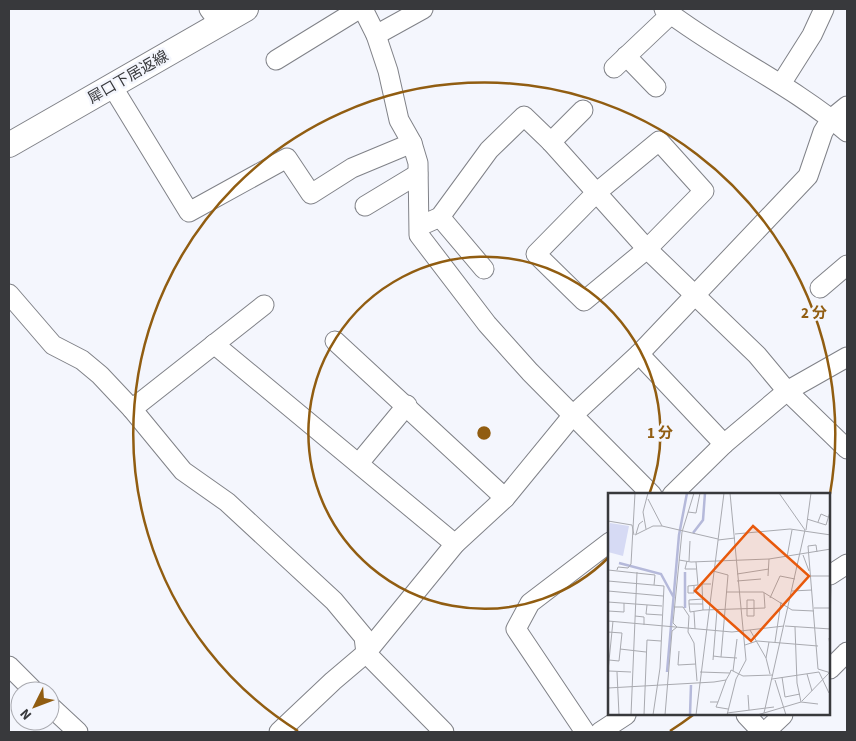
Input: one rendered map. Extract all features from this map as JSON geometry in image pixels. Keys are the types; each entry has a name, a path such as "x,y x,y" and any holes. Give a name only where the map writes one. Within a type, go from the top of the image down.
{"main road":[{"name":"犀口下居返線","path":"9,145 112,86 215,16 246,9"}],"street":[{"path":"276,60 298,56 359,9"},
{"path":"363,9 376,35 388,70 399,120 412,143 418,174 419,235 487,324 573,416 650,493"},
{"path":"376,35 423,9"},
{"path":"781,84 812,35 824,9"},
{"path":"656,87 620,62 668,12 709,41 781,84 847,132"},
{"path":"112,86 189,212 287,158 310,194 352,168 412,143"},
{"path":"279,732 333,680 366,653 455,544 505,498 573,416 639,354 696,296 808,176 817,146 831,119 847,106"},
{"path":"551,142 583,110"},
{"path":"420,226 440,217 489,150 524,116 551,142 647,248 757,355 787,391 847,449"},
{"path":"659,141 704,191 647,248 584,301 536,254 596,193 659,141"},
{"path":"364,206 418,174"},
{"path":"440,217 484,269"},
{"path":"820,288 847,265"},
{"path":"9,294 53,345 82,360 100,375 132,409 183,471 228,502 334,601 364,638 366,653 444,732"},
{"path":"132,409 264,305"},
{"path":"336,341 505,498"},
{"path":"214,344 455,544"},
{"path":"639,354 724,444"},
{"path":"674,493 724,444 787,391 847,357"},
{"path":"359,463 407,405"},
{"path":"585,732 516,629 530,603 608,544"},
{"path":"831,574 847,564"},
{"path":"831,668 847,652"},
{"path":"9,666 24,681"},
{"path":"60,715 78,732"},
{"path":"600,732 624,716"},
{"path":"747,716 764,732 782,716"}]}
